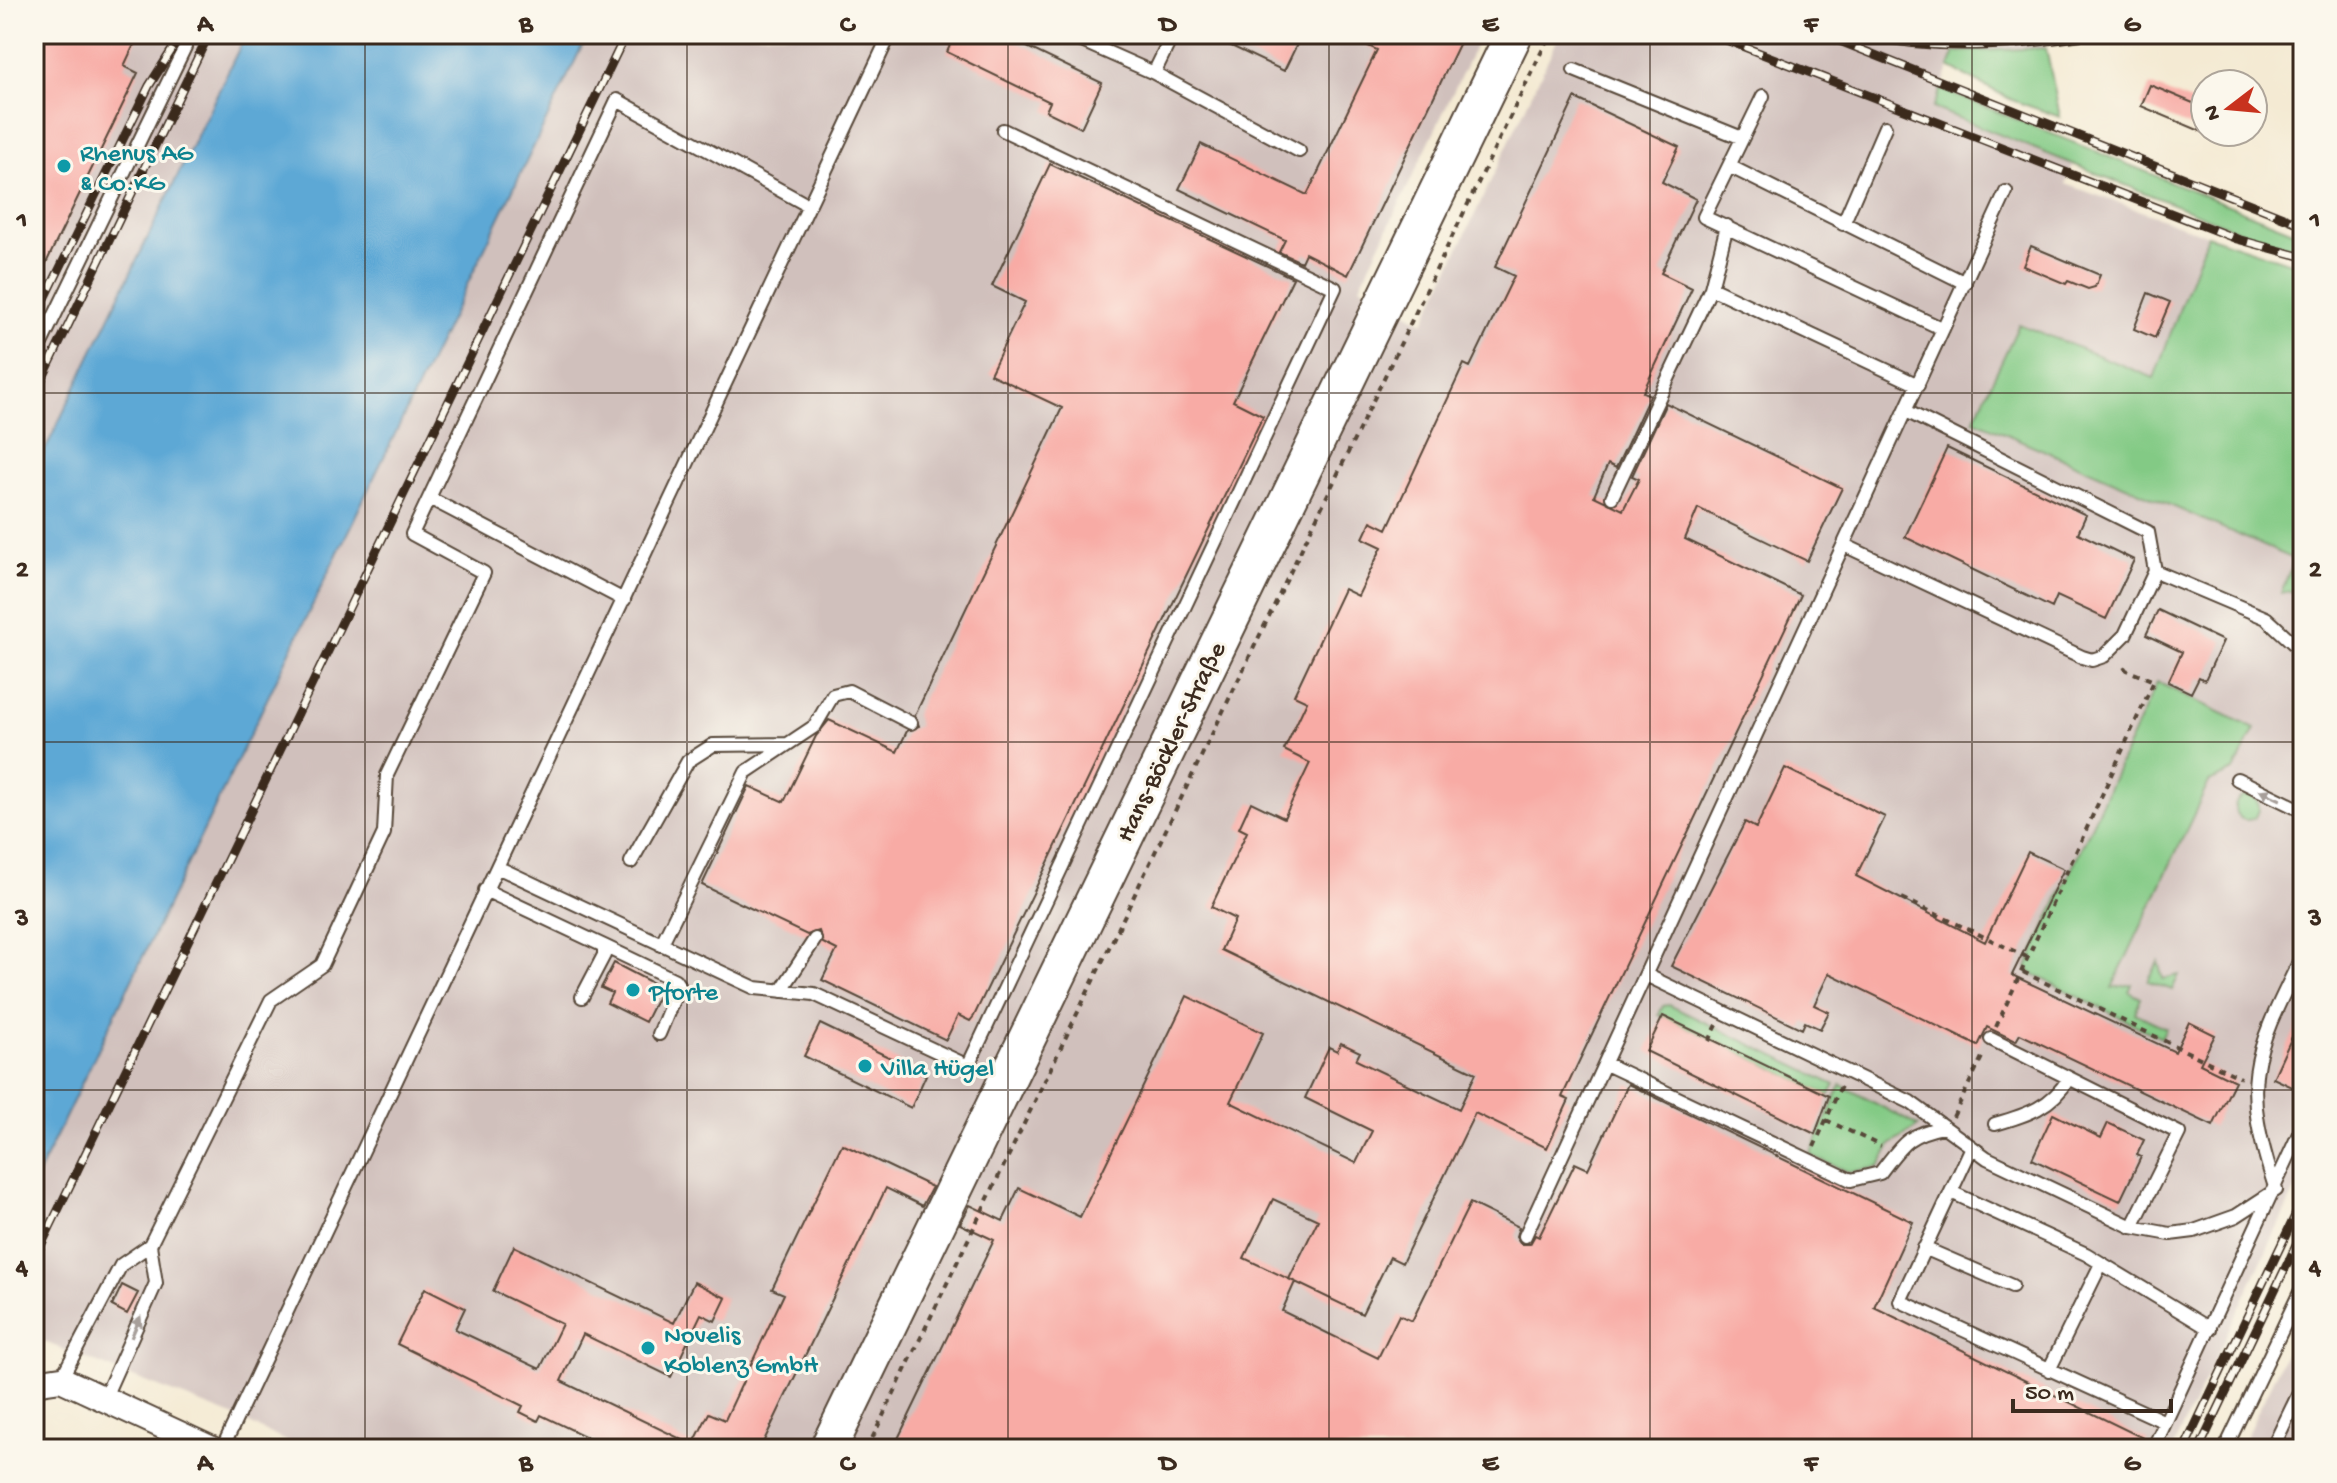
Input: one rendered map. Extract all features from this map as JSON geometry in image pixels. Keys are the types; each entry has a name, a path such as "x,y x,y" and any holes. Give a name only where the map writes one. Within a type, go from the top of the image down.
{"main road":[{"name":"Hans-Böckler-Straße","path":"828,1449 1514,34"}],"street":[{"path":"34,1383 61,1379 212,1449"}],"lane":[{"path":"34,358 185,47 179,34"},
{"path":"222,1449 890,34"},
{"path":"1066,34 1154,73 1299,151"},
{"path":"1154,73 1173,34"},
{"path":"1574,70 1742,138"},
{"path":"1763,96 1704,217 1943,329"},
{"path":"61,1379 121,1265 150,1245 271,1000 322,965 384,833 387,775 484,573 412,534 617,100 809,206"},
{"path":"1843,224 1885,127"},
{"path":"497,867 755,988 814,994 968,1066 1335,288 1003,130"},
{"path":"1729,166 1965,283"},
{"path":"1525,1236 2006,192"},
{"path":"1612,497 1711,288 1727,226"},
{"path":"1711,288 1918,385"},
{"path":"1844,545 2092,660 2125,635 2155,571 2148,532 1906,411"},
{"path":"429,498 624,600"},
{"path":"2155,571 2266,618 2303,652"},
{"path":"661,945 746,772 815,726 833,695 849,691 911,723"},
{"path":"631,862 688,761 713,745 787,744"},
{"path":"2237,779 2303,811"},
{"path":"485,890 675,980 679,986 659,1034"},
{"path":"781,991 815,939"},
{"path":"582,997 604,955 604,946"},
{"path":"2276,1190 2257,1133 2254,1084 2266,1030 2303,954"},
{"path":"1646,975 1910,1102 1971,1149 2132,1227 2170,1234 2194,1231 2236,1216 2276,1190"},
{"path":"1991,1039 2179,1133 2132,1227"},
{"path":"1606,1064 1851,1180 1859,1181 1880,1173 1894,1152 1913,1136 1943,1127"},
{"path":"1995,1124 2026,1116 2046,1105 2059,1094 2069,1078"},
{"path":"2153,1449 2276,1190 2303,1125"},
{"path":"1971,1149 1900,1301 2165,1422"},
{"path":"1951,1192 2101,1264 2210,1329"},
{"path":"104,1399 156,1283 150,1245"},
{"path":"1924,1248 2012,1286"},
{"path":"2049,1370 2101,1264"},
{"path":"2225,1449 2303,1286"},
{"path":"2272,1449 2303,1385"}],"path":[{"path":"867,1449 1550,34"},
{"path":"2113,647 2126,670 2154,681 2023,972 2254,1084"},
{"path":"1902,898 2029,958"},
{"path":"1808,1160 1847,1072"},
{"path":"1826,1120 1894,1152"}],"shaded area":[{"path":"34,34 246,34 34,473"},
{"name":"Novelis Koblenz GmbH","path":"588,34 1481,34 1360,286 1424,322 1560,34 2043,34 2046,48 1955,52 1934,108 2073,165 2066,184 2207,235 2154,379 2019,325 1975,420 2294,559 2281,593 2303,589 2303,1174 2172,1449 302,1449 235,1417 34,1338 34,1182"},
{"path":"2303,1316 2303,1449 2240,1449"}],"green space":[{"path":"2046,48 2060,117 2012,100 1949,67 1955,52"},
{"path":"1941,89 2303,235 2303,249 2260,239 1933,108"},
{"path":"2207,235 2303,267 2303,589 2281,593 2294,559 1974,420 2019,324 2154,378"},
{"path":"2157,682 2255,729 2234,771 2209,782 2112,988 2132,984 2129,992 2141,998 2135,1013 2166,1028 2161,1038 2029,972 2027,967"},
{"path":"2247,796 2256,799 2259,808 2256,817 2247,820 2238,817 2235,808 2238,799"},
{"path":"2158,962 2163,979 2179,975 2172,990 2148,981"},
{"path":"1669,1005 1835,1085 1829,1096 1659,1014 1663,1006"},
{"path":"1841,1085 1918,1126 1891,1145 1879,1167 1849,1172 1810,1155"}],"water":[{"path":"246,34 588,34 34,1182 34,473"}],"building":[{"name":"Rhenus AG & Co.KG","path":"34,34 139,34 124,66 138,73 34,288"},
{"path":"955,34 1000,34 1102,83 1081,128 1046,111 1050,102 947,52"},
{"path":"1206,34 1302,34 1284,71"},
{"path":"1343,34 1464,34 1348,275 1305,253 1301,262 1279,252 1285,240 1179,189 1201,144 1307,195 1377,50"},
{"path":"2150,85 2189,101 2189,126 2141,106"},
{"path":"1575,98 1679,147 1662,182 1696,199 1661,273 1692,288 1643,392 1650,395 1616,468 1608,464 1594,496 1623,510 1639,479 1632,476 1666,403 1842,488 1807,561 1698,508 1685,539 1801,595 1562,1097 1569,1100 1547,1148 1475,1113 1402,1263 1390,1257 1362,1314 1289,1279 1318,1220 1273,1199 1244,1258 1295,1282 1282,1311 1378,1358 1399,1315 1412,1321 1470,1203 1519,1227 1516,1236 1521,1244 1530,1244 1535,1235 1539,1237 1575,1163 1588,1169 1628,1084 1913,1222 1874,1307 2147,1440 2144,1449 893,1449 994,1240 960,1224 970,1205 1003,1221 1019,1188 1080,1217 1187,996 1263,1033 1230,1102 1356,1163 1372,1131 1305,1098 1329,1047 1337,1051 1341,1043 1360,1052 1356,1060 1459,1109 1476,1073 1221,950 1235,919 1211,907 1247,832 1239,828 1251,802 1284,818 1310,763 1284,750 1307,701 1294,695 1344,589 1358,596 1382,547 1363,538 1371,521 1387,529 1464,364 1470,367 1514,276 1495,267"},
{"path":"1050,164 1293,278 1233,401 1263,416 974,1016 970,1021 958,1015 946,1040 822,980 837,950 823,943 819,931 807,935 702,885 749,786 784,802 816,736 829,720 897,752 907,731 919,726 915,715 1062,408 990,374 1025,302 992,286"},
{"path":"2031,246 2100,275 2095,287 2088,289 2068,281 2066,284 2023,266"},
{"path":"2148,293 2170,302 2155,338 2134,329"},
{"path":"1947,448 2086,515 2078,533 2134,560 2106,619 2057,596 2052,608 1905,537"},
{"path":"2158,610 2223,641 2205,680 2199,677 2191,693 2168,682 2182,652 2146,635"},
{"path":"1785,768 1885,817 1856,876 1985,942 2028,852 2064,869 2012,975 2175,1052 2189,1022 2215,1035 2200,1064 2235,1081 2213,1126 2020,1034 2016,1041 1987,1027 1978,1046 1829,973 1814,1005 1829,1012 1820,1029 1805,1022 1802,1029 1671,966 1745,822 1756,828"},
{"name":"Pforte","path":"614,963 662,988 645,1022 607,1003 612,993 601,988"},
{"path":"2303,1013 2303,1092 2273,1078"},
{"path":"1663,1016 1829,1096 1815,1134 1646,1051"},
{"name":"Villa Hügel","path":"820,1024 926,1075 911,1108 804,1056"},
{"path":"2053,1114 2101,1138 2108,1123 2144,1140 2137,1155 2141,1157 2120,1201 2032,1159"},
{"name":"Novelis Koblenz GmbH","path":"842,1144 932,1187 922,1206 886,1188 760,1449 612,1449 541,1415 538,1421 520,1412 523,1406 397,1344 425,1288 465,1308 455,1329 540,1369 562,1324 493,1291 514,1246 674,1323 694,1282 726,1298 715,1321 701,1314 671,1377 583,1334 561,1381 693,1445 709,1413 725,1420 784,1294 772,1289"},
{"path":"122,1285 138,1293 127,1314 112,1306"}],"railway":[{"path":"34,321 149,86 182,34"},
{"path":"34,396 209,34"},
{"path":"34,1260 626,34"},
{"path":"1711,34 2237,239 2303,257"},
{"path":"1822,34 2303,225"},
{"path":"1858,34 1947,46 2007,45 2097,34"},
{"path":"2184,1449 2303,1199"},
{"path":"2199,1449 2303,1231"}],"place":[{"name":"Rhenus AG & Co.KG","path":"64,166"},
{"name":"Pforte","path":"633,990"},
{"name":"Villa Hügel","path":"865,1066"},
{"name":"Novelis Koblenz GmbH","path":"648,1348"}]}
